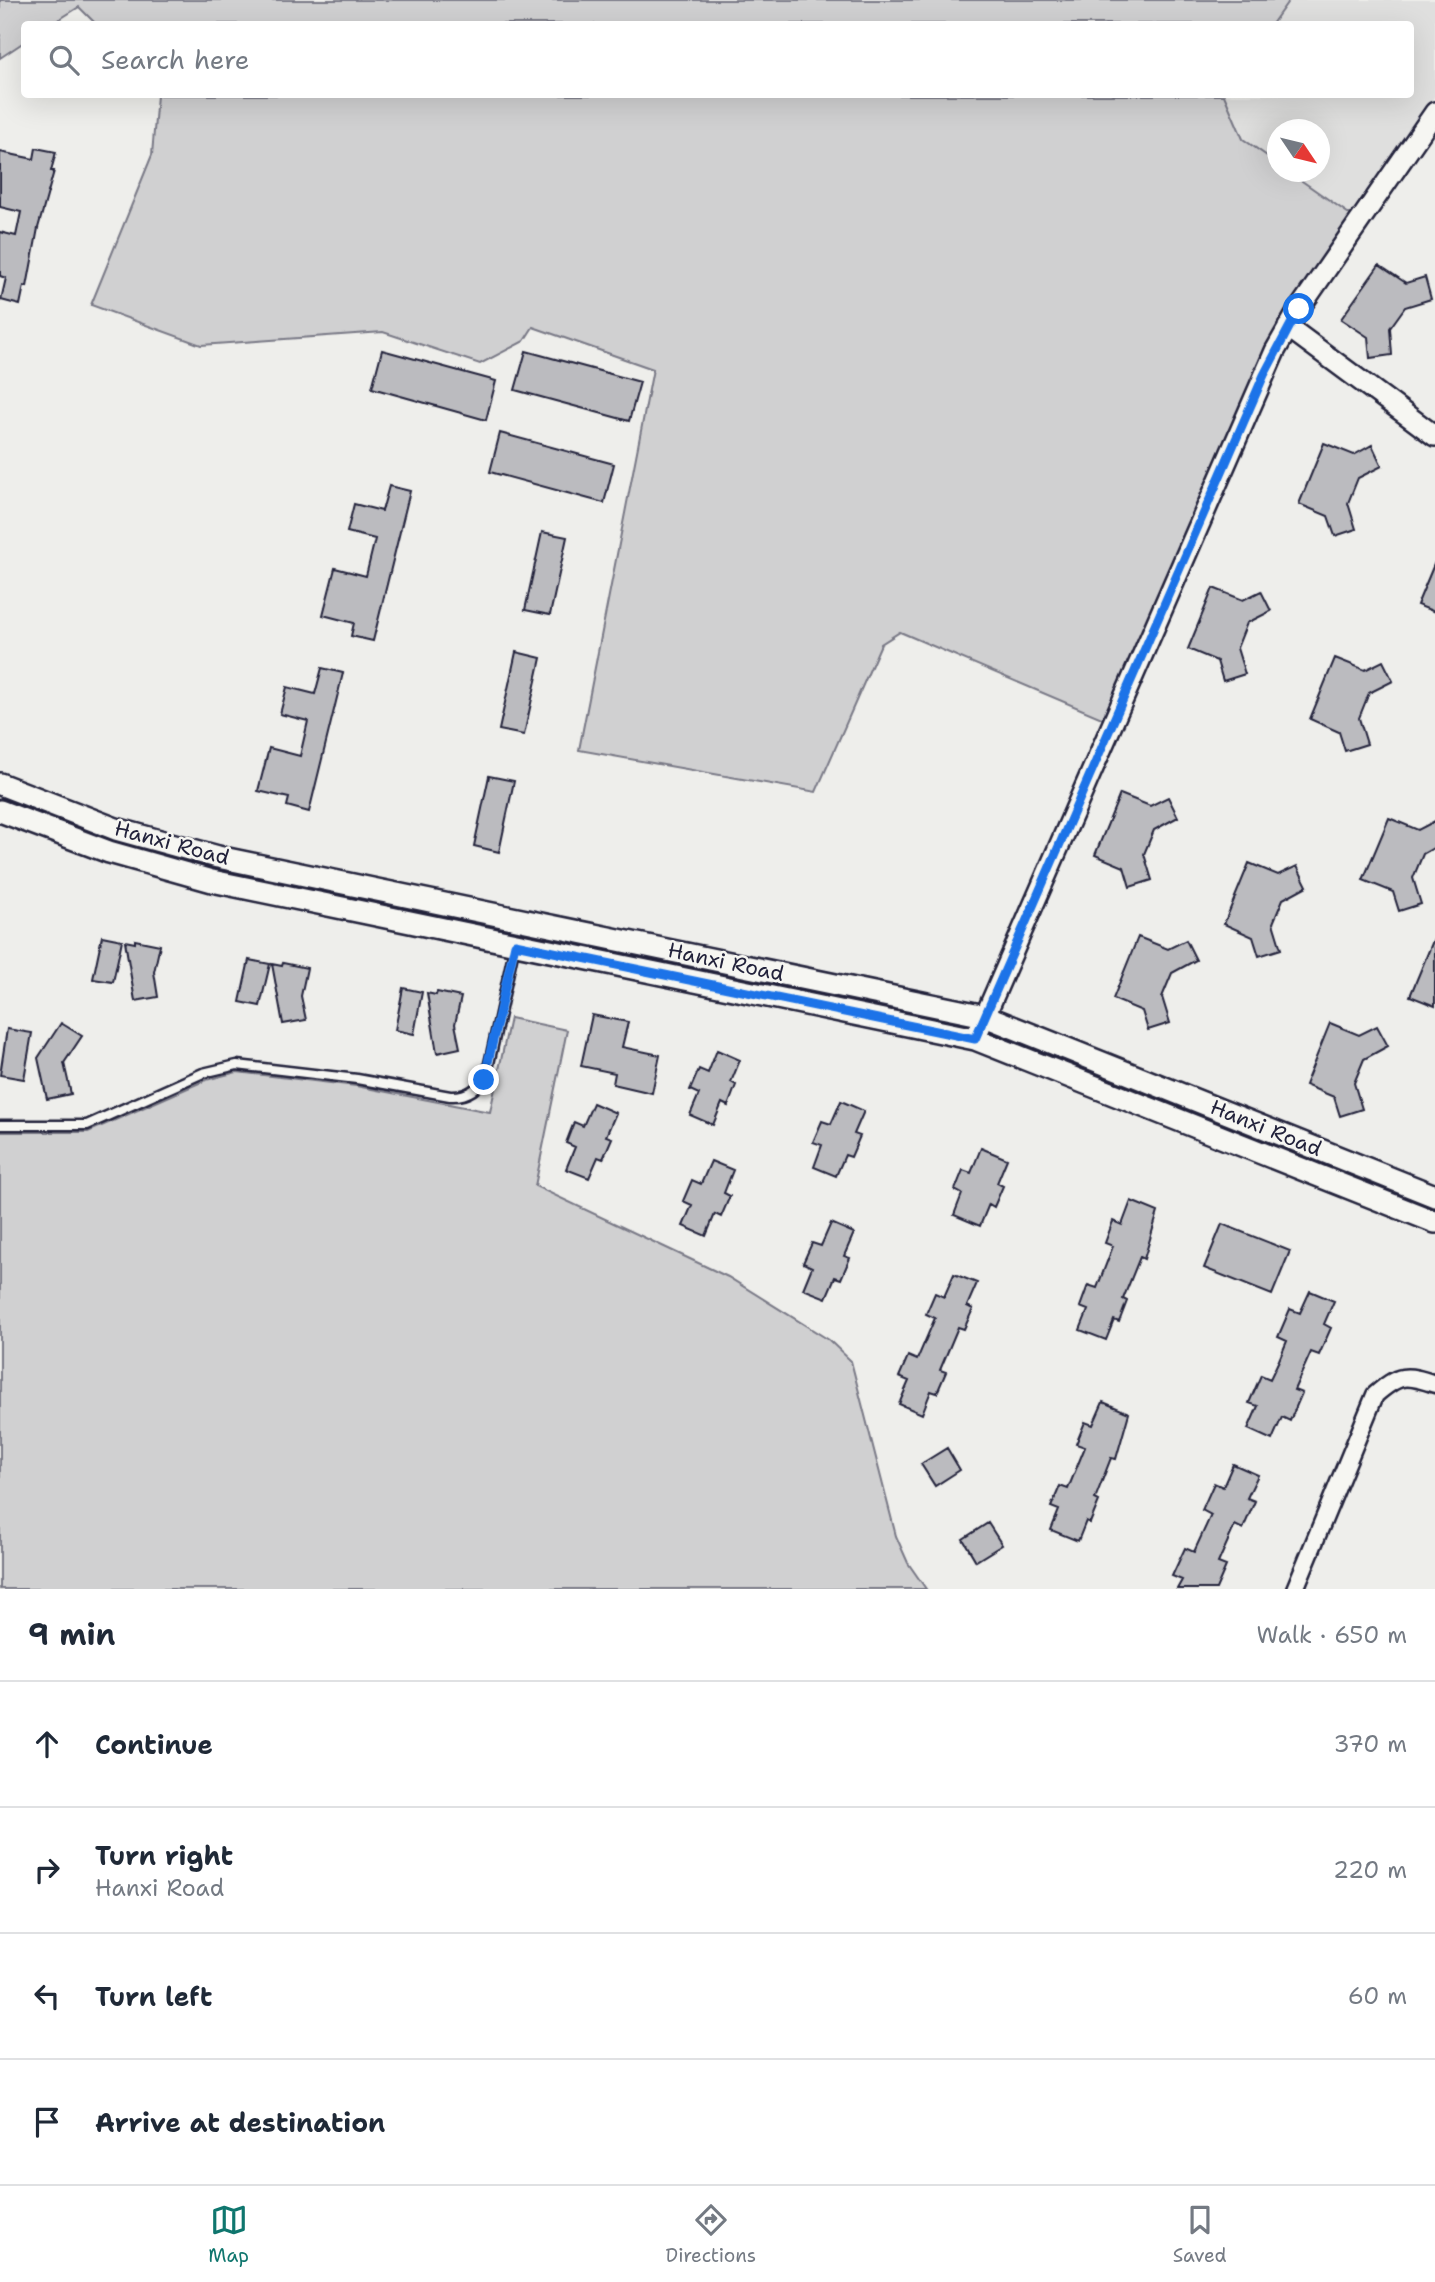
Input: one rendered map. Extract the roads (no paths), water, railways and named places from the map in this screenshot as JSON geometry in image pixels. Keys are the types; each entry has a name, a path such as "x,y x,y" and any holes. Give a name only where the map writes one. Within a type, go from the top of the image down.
{"main road":[{"name":"Hanxi Road","path":"0,784 116,829 218,857 985,1016 1435,1196"},
{"name":"Hanxi Road","path":"0,811 109,852 199,878 975,1039 1433,1217"}],"street":[{"path":"975,1039 1264,375 1288,327 1435,112"},
{"path":"1288,327 1435,436"},
{"path":"1295,1589 1375,1395 1393,1379 1411,1376 1435,1384"}],"lane":[{"path":"0,1125 87,1125 214,1069 237,1065 357,1079 450,1097 463,1096 480,1085 487,1073 515,944"}]}
